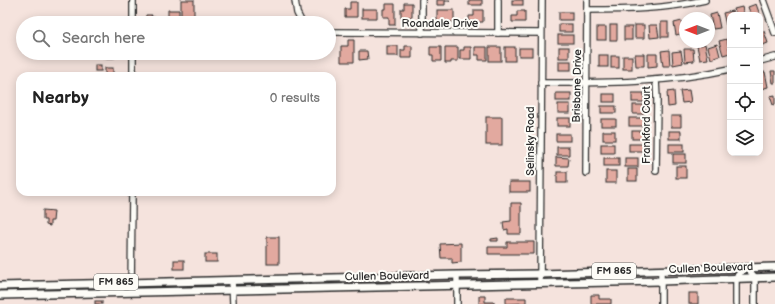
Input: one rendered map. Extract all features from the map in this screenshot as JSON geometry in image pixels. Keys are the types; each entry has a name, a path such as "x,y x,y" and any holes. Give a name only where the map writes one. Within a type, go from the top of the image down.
{"main road":[{"name":"Cullen Boulevard","path":"0,286 540,274 775,267"},
{"path":"601,281 602,272"},
{"path":"385,277 385,287"},
{"name":"Cullen Boulevard","path":"0,295 601,281 661,281 736,277 775,277"},
{"path":"314,278 314,288"},
{"path":"26,285 26,294"}],"street":[{"path":"133,0 133,16"},
{"path":"295,0 298,16"},
{"path":"422,0 422,33"},
{"path":"498,0 498,33"},
{"name":"Selinsky Road","path":"540,283 542,0"},
{"name":"Brisbane Drive","path":"586,173 587,0"},
{"path":"587,10 645,9 688,4 705,0"},
{"path":"763,0 775,34"},
{"name":"Roandale Drive","path":"336,32 541,33"},
{"path":"763,60 775,57"},
{"path":"133,60 133,72"},
{"path":"541,82 656,80 727,70"},
{"name":"Frankford Court","path":"656,80 656,171"},
{"path":"132,196 132,292"},
{"path":"736,304 736,277 746,267 755,277 755,304"},
{"path":"661,304 662,270"},
{"path":"457,275 457,304"},
{"path":"232,280 232,304"}],"building":[{"path":"181,0 194,0 194,16 181,16"},
{"path":"437,0 450,1 445,1 445,5 437,5"},
{"path":"469,0 482,0 482,5 469,5"},
{"path":"512,0 523,0 523,5 512,5"},
{"path":"350,2 357,2 357,17 345,17 345,9 350,9"},
{"path":"404,3 412,3 412,17 401,17 401,9 404,9"},
{"path":"386,4 395,4 395,25 389,25 389,17 383,17 383,9 386,9"},
{"path":"756,4 759,12 750,12 748,7"},
{"path":"742,7 743,12 735,12 734,9"},
{"path":"362,9 377,9 377,18 362,18"},
{"path":"168,10 179,10 179,16 168,16"},
{"path":"437,10 454,10 454,22 437,22"},
{"path":"474,10 483,10 483,22 469,22 469,16 474,16"},
{"path":"517,11 525,11 525,22 512,22 512,16 517,16"},
{"path":"559,12 572,12 572,20 559,20"},
{"path":"727,12 727,25 726,25 723,13"},
{"path":"717,13 720,28 715,29 715,14"},
{"path":"661,22 668,22 668,37 661,37"},
{"path":"679,22 679,34 676,35 674,23"},
{"path":"559,24 572,24 572,32 559,32"},
{"path":"610,25 617,25 617,40 610,40"},
{"path":"635,25 644,25 644,38 635,38"},
{"path":"649,25 657,25 659,37 650,38"},
{"path":"597,27 606,27 606,40 597,40"},
{"path":"624,27 632,27 632,40 624,40"},
{"path":"763,31 768,43 763,45"},
{"path":"558,35 573,35 573,43 558,43"},
{"path":"727,39 727,54 723,55 719,41"},
{"path":"348,40 354,40 354,62 341,62 341,46 348,46"},
{"path":"717,44 720,56 711,59 708,48 715,48 715,45"},
{"path":"387,46 398,46 398,56 387,56"},
{"path":"405,46 412,46 412,58 401,58 401,50 405,50"},
{"path":"430,47 441,47 441,61 433,61 433,55 430,55"},
{"path":"445,47 458,47 458,61 445,63"},
{"path":"464,47 471,47 471,59 460,59 460,50 464,50"},
{"path":"475,47 487,47 487,60 479,60 479,55 475,55"},
{"path":"489,47 501,47 501,61 489,61"},
{"path":"505,47 515,47 515,61 505,61"},
{"path":"559,47 569,47 569,58 559,58"},
{"path":"519,48 532,48 532,56 519,56"},
{"path":"697,48 706,48 708,59 700,60"},
{"path":"684,49 693,49 694,61 685,62"},
{"path":"669,50 670,66 663,66 661,51"},
{"path":"359,51 367,51 368,59 359,60"},
{"path":"681,51 683,63 673,65 672,52"},
{"path":"635,54 644,54 644,66 636,66"},
{"path":"648,54 657,54 657,66 648,67"},
{"path":"599,55 608,55 608,67 599,67"},
{"path":"611,56 619,56 619,68 611,68"},
{"path":"623,56 632,56 632,69 623,69"},
{"path":"559,61 571,61 571,70 559,70"},
{"path":"95,65 101,65 101,71 95,71"},
{"path":"105,68 113,68 113,72 105,72"},
{"path":"771,71 775,71 775,83 773,83"},
{"path":"763,72 765,72 768,87 763,88 763,84"},
{"path":"689,90 691,102 682,103 680,91"},
{"path":"674,91 675,106 668,107 667,92"},
{"path":"556,93 571,93 571,101 556,101"},
{"path":"632,93 644,93 644,102 632,102"},
{"path":"603,94 615,94 615,102 603,102"},
{"path":"775,95 775,104 773,105 770,96"},
{"path":"558,104 570,104 570,113 558,113"},
{"path":"633,105 645,105 645,114 633,114"},
{"path":"601,106 616,106 616,113 601,113"},
{"path":"671,116 681,116 681,127 671,127"},
{"path":"486,117 502,117 502,145 486,145"},
{"path":"557,118 570,118 570,126 557,126"},
{"path":"629,118 644,118 644,126 629,126"},
{"path":"601,119 616,119 616,126 601,126"},
{"path":"603,131 615,131 615,140 603,140"},
{"path":"632,131 645,131 645,139 632,139"},
{"path":"669,131 681,131 681,139 669,139"},
{"path":"556,134 570,134 570,141 556,141"},
{"path":"601,144 614,144 614,153 601,153"},
{"path":"629,144 644,144 644,151 629,151"},
{"path":"669,144 684,144 684,152 669,152"},
{"path":"557,147 569,147 569,155 557,155"},
{"path":"673,154 686,154 686,163 673,163"},
{"path":"556,157 569,158 568,166 556,166"},
{"path":"604,158 619,158 619,166 604,166"},
{"path":"625,158 638,158 638,167 625,167"},
{"path":"676,166 686,166 686,178 676,178"},
{"path":"628,169 637,169 637,181 628,181"},
{"path":"606,171 616,171 616,183 606,183"},
{"path":"557,172 567,172 567,183 557,183"},
{"path":"509,182 530,182 530,192 509,192"},
{"path":"511,203 521,203 521,234 508,234 508,229 504,230 503,222 511,221"},
{"path":"43,210 54,211 53,221 50,221 50,226 46,225 46,220 43,220"},
{"path":"267,237 279,237 279,264 267,264"},
{"path":"498,238 498,241 491,241 491,239"},
{"path":"507,242 534,242 534,254 488,254 488,247 507,247"},
{"path":"461,243 461,262 452,263 452,258 441,258 440,244"},
{"path":"205,254 217,254 217,262 205,262"},
{"path":"174,260 184,260 184,269 174,269"},
{"path":"689,293 698,293 698,304 689,304"},
{"path":"591,295 599,295 599,299 611,299 611,304 591,304"},
{"path":"479,296 485,296 485,302 494,302 494,304 479,304"},
{"path":"506,298 526,298 526,303 506,304"},
{"path":"95,301 102,301 102,304 95,304"}]}
